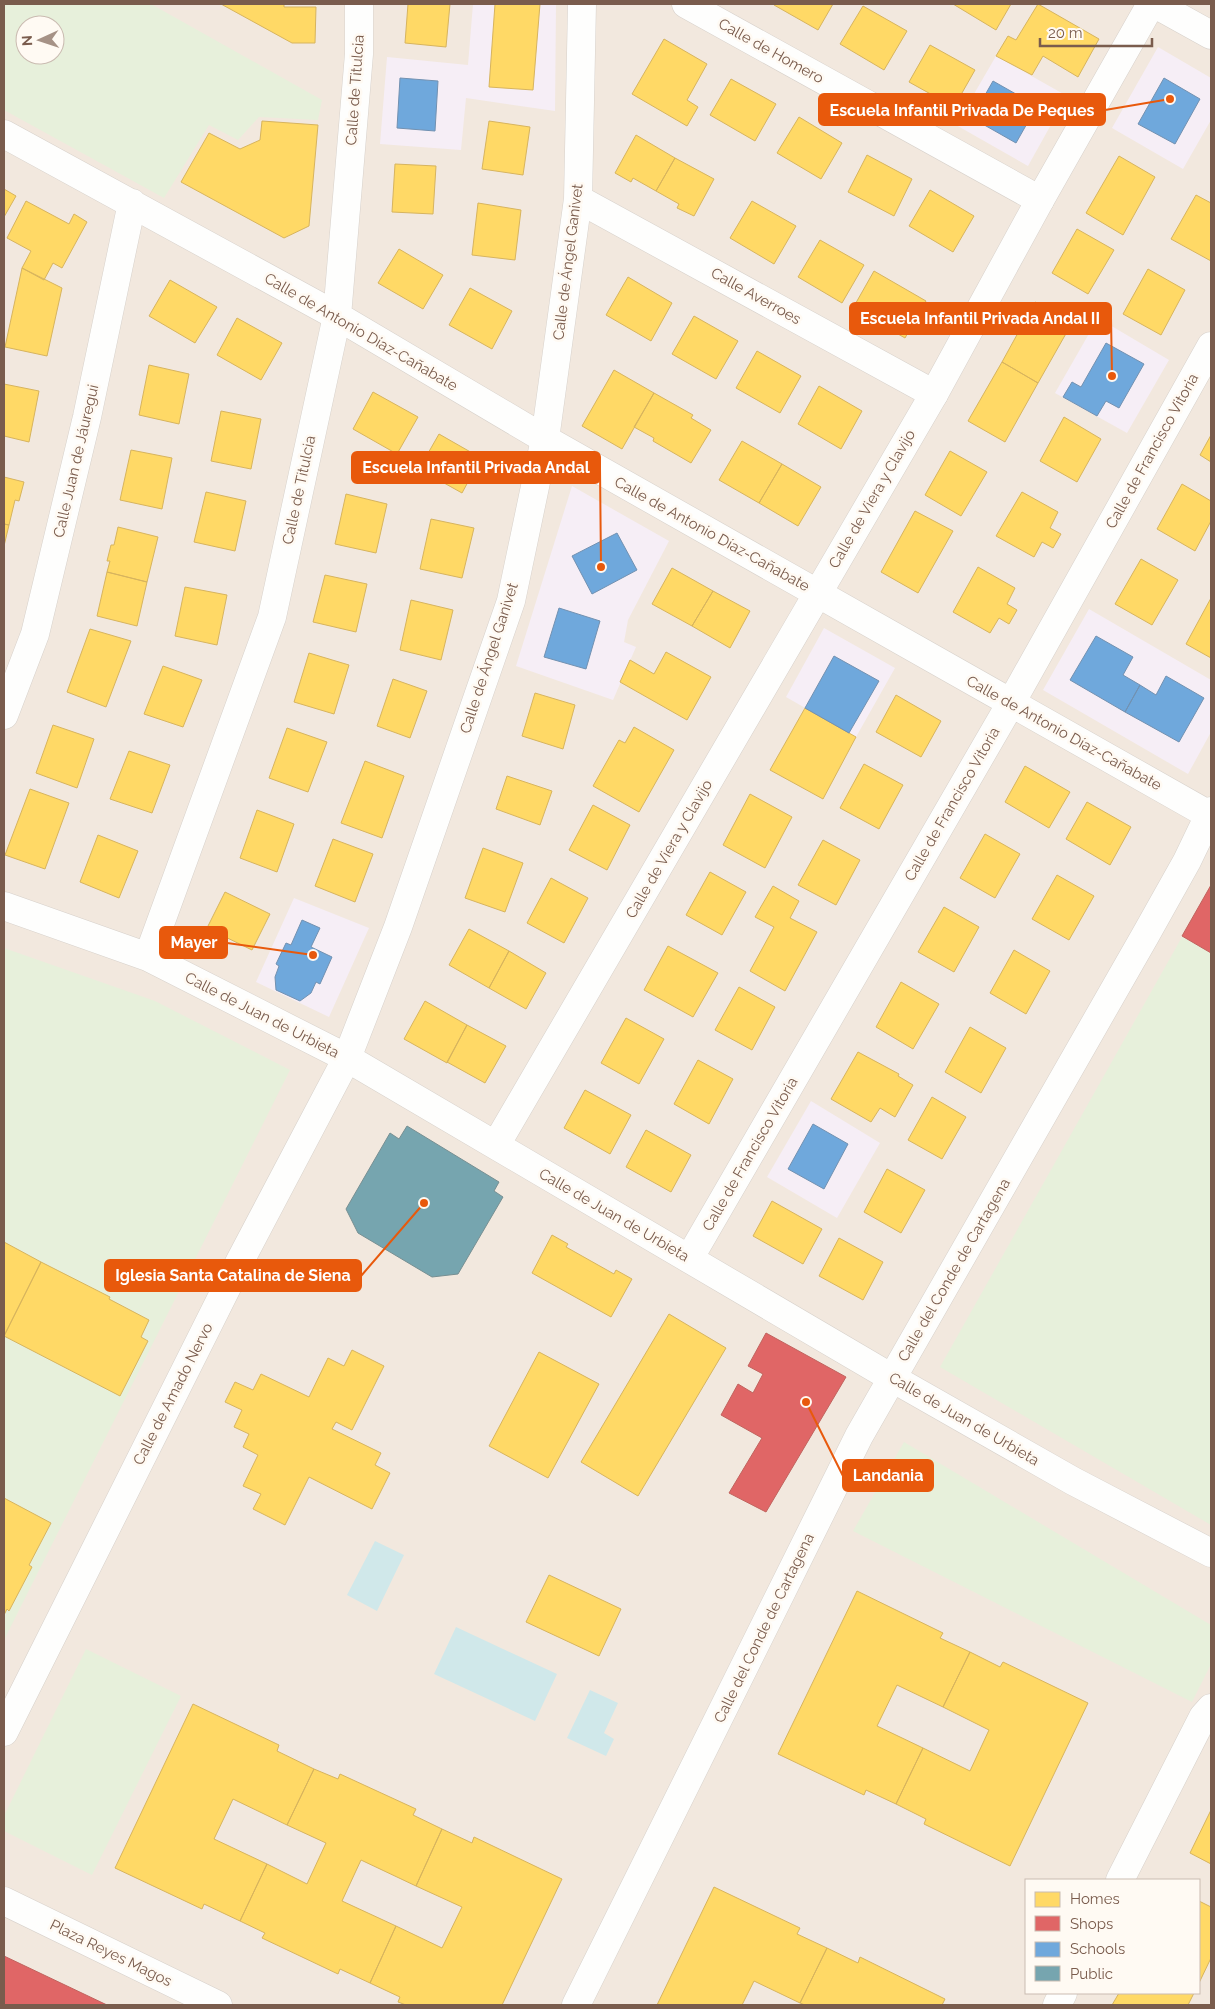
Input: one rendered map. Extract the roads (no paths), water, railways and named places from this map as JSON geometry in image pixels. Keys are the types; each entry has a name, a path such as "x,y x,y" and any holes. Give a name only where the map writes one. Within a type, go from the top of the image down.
{"street":[{"name":"Calle de Titulcia","path":"148,957 272,617 337,316 360,54 359,4"},
{"name":"Calle de Ángel Ganivet","path":"347,1058 398,927 511,601 545,439 578,199 582,4"},
{"name":"Calle de Homero","path":"686,4 1040,200"},
{"name":"Calle de Viera y Clavijo","path":"496,1145 934,394 1040,200 1151,4"},
{"path":"1155,4 1211,34"},
{"name":"Calle de Antonio Díaz-Cañabate","path":"4,134 337,316 545,439 1211,814"},
{"name":"Calle Averroes","path":"578,199 934,394"},
{"name":"Calle Juan de Jáuregui","path":"4,715 35,634 87,417 132,203"},
{"name":"Calle de Francisco Vitoria","path":"689,1258 1011,703 1211,346"},
{"name":"Calle del Conde de Cartagena","path":"576,2005 859,1436 1145,936 1211,814"},
{"name":"Calle de Juan de Urbieta","path":"4,906 148,957 347,1058 892,1378 1074,1482 1211,1553"},
{"name":"Calle de Amado Nervo","path":"4,1732 240,1262 347,1058"},
{"path":"1121,1879 1208,1714"},
{"name":"Plaza Reyes Magos","path":"4,1901 218,2005"}],"water":[{"path":"375,1541 404,1555 377,1611 347,1595"},
{"path":"456,1627 557,1674 535,1721 434,1674"},
{"path":"590,1690 618,1703 604,1733 614,1739 606,1756 567,1738"}],"place":[{"name":"Escuela Infantil Privada De Peques","path":"1170,99"},
{"name":"Escuela Infantil Privada Andal II","path":"1112,376"},
{"name":"Escuela Infantil Privada Andal","path":"601,567"},
{"name":"Mayer","path":"313,955"},
{"name":"Iglesia Santa Catalina de Siena","path":"424,1203"},
{"name":"Landania","path":"806,1402"}]}
